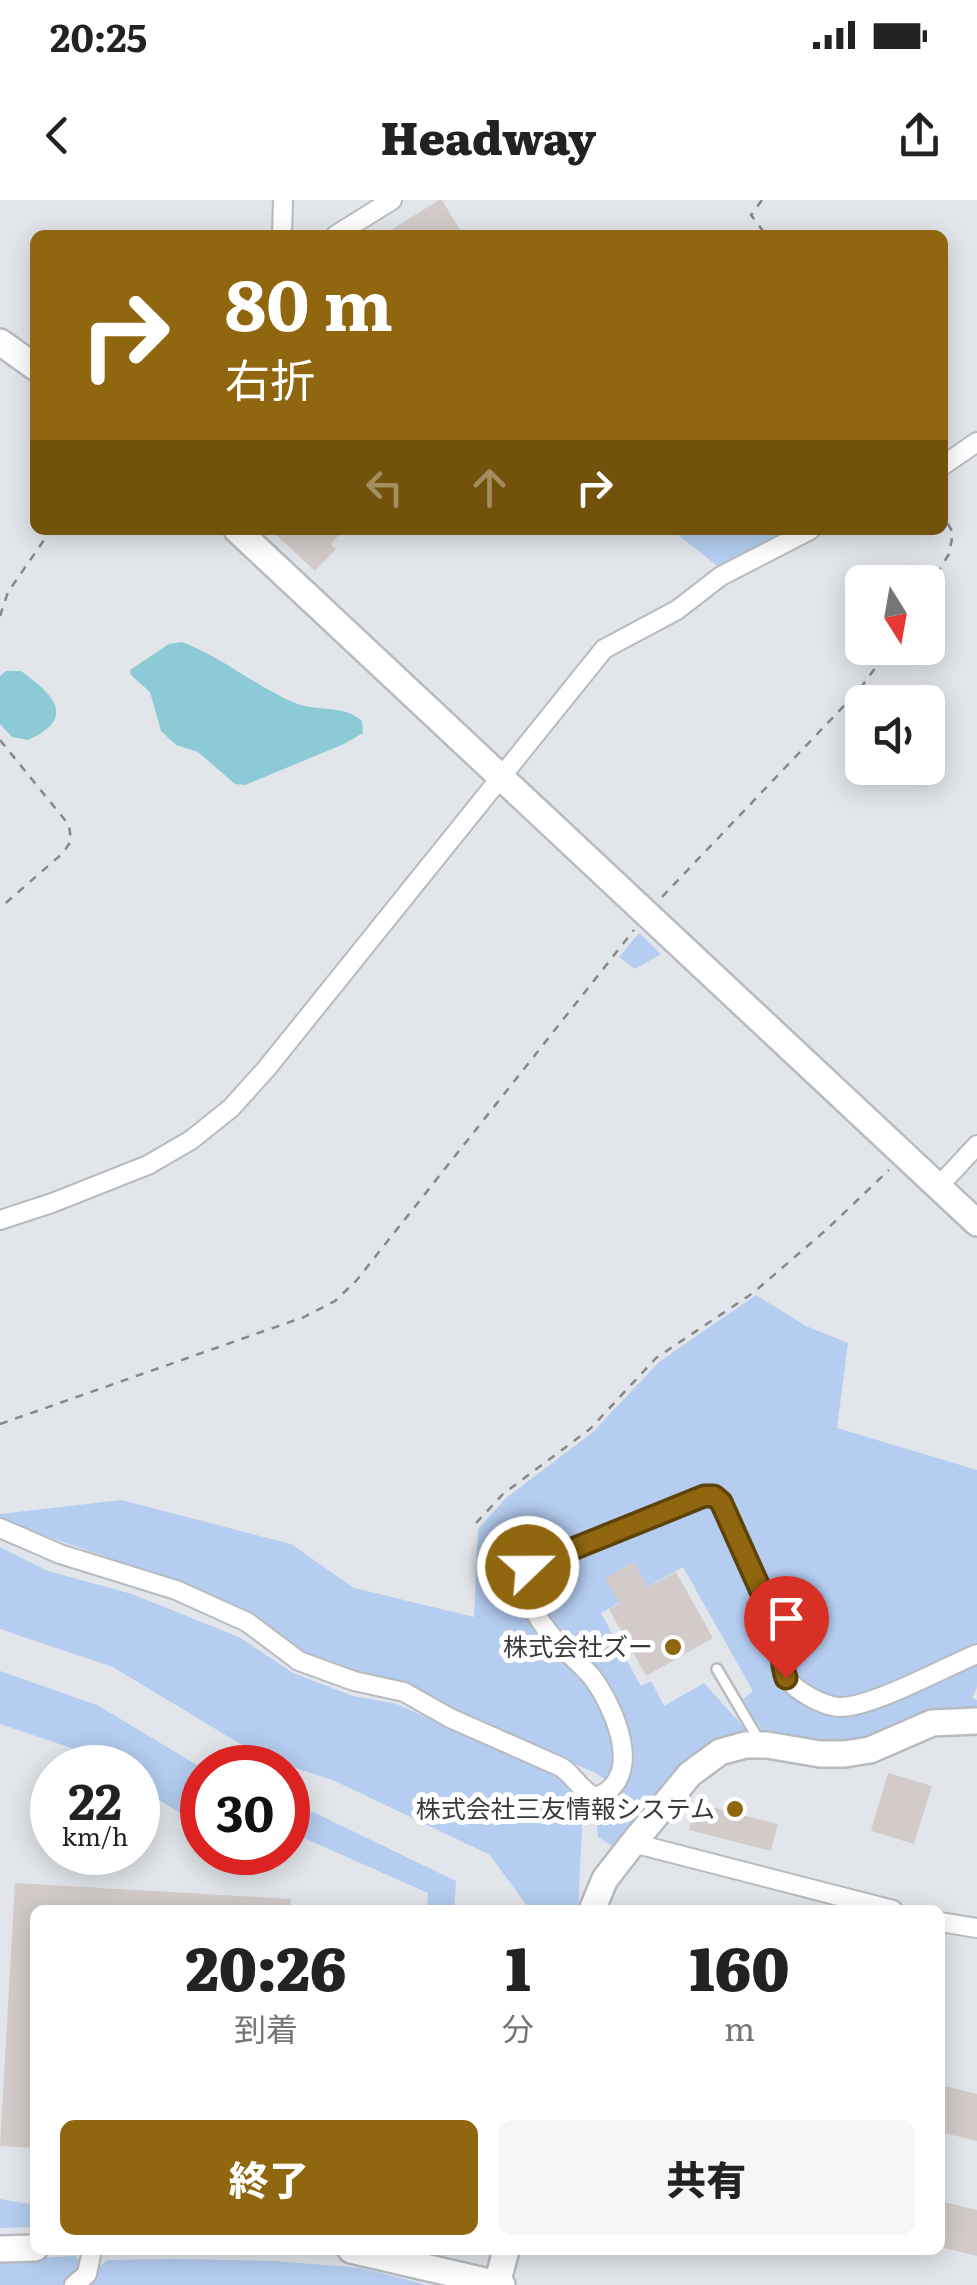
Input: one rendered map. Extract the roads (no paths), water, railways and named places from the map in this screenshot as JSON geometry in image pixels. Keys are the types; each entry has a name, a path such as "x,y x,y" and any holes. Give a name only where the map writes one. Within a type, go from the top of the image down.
{"street":[{"path":"282,230 283,200"},
{"path":"344,230 392,200"},
{"path":"0,342 30,363"},
{"path":"948,462 977,442"},
{"path":"242,535 977,1223"},
{"path":"0,1220 52,1204 148,1165 192,1140 231,1108 604,648 676,610 721,576 800,535"},
{"path":"938,1187 977,1145"},
{"path":"0,1528 60,1554 176,1590 247,1622 300,1661 354,1681 404,1692 450,1718 560,1766 572,1774 586,1793 596,1796 617,1784 623,1772 617,1731 606,1698 590,1674 542,1624 532,1604 528,1567 704,1496 714,1496 721,1502 780,1625 786,1678 804,1692 839,1707 862,1703 977,1654"},
{"path":"594,1905 605,1880 633,1843 704,1760 745,1745 762,1744 845,1754 870,1750 932,1723 977,1721"},
{"path":"633,1843 874,1905"},
{"path":"945,1923 977,1928"},
{"path":"0,2249 30,2248"},
{"path":"74,2285 86,2274 91,2255"},
{"path":"373,2255 500,2284 505,2255"}],"lane":[{"path":"717,1669 762,1744"}],"place":[{"name":"株式会社ズー","path":"673,1647"},
{"name":"株式会社三友情報システム","path":"735,1809"}]}
